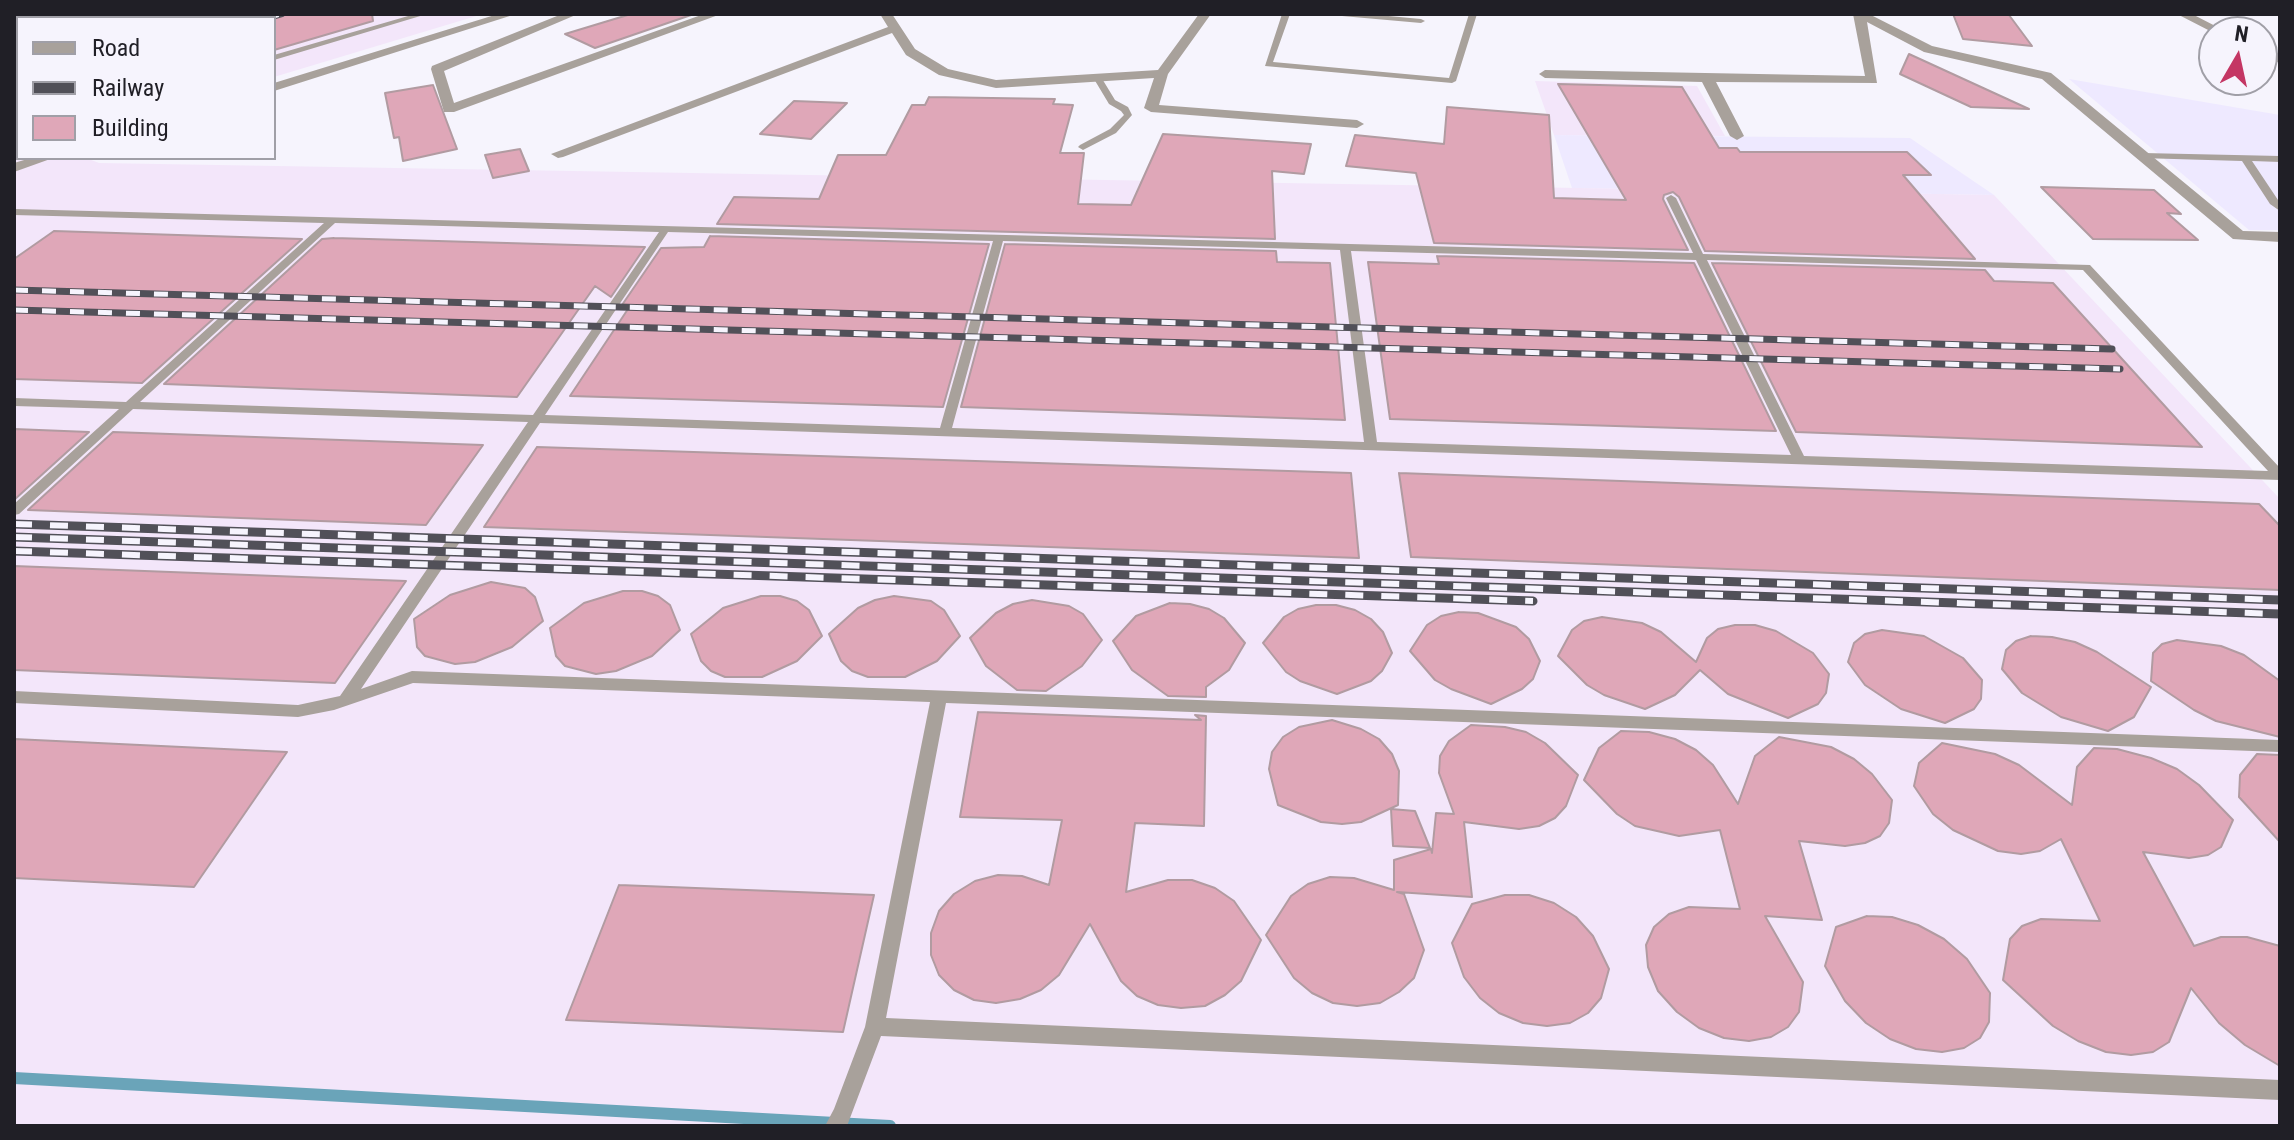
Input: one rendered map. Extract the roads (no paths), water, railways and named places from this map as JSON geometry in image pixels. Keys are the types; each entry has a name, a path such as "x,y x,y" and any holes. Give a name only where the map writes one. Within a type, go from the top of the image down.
{"street":[{"path":"276,86 510,14"},
{"path":"572,14 437,69 449,109 715,14"},
{"path":"886,14 910,52 944,72 996,84 1162,74"},
{"path":"1205,14 1162,74 1151,108 1357,124"},
{"path":"1545,74 1872,80 1859,14"},
{"path":"1859,14 1928,49 2046,76 2239,236 2280,237"},
{"path":"558,154 895,28"},
{"path":"1707,78 1737,136"},
{"path":"14,168 40,160"}],"lane":[{"path":"276,57 423,14"},
{"path":"1286,14 1268,64 1452,81 1473,14"},
{"path":"1342,14 1421,21"},
{"path":"1083,147 1113,131 1128,115 1125,109 1112,102 1098,79"},
{"path":"2143,156 2280,159"},
{"path":"2245,158 2280,208"},
{"path":"1671,198 1799,459"},
{"path":"14,212 2086,267 2279,476"},
{"path":"14,511 332,221"},
{"path":"345,700 665,230"},
{"path":"945,432 999,238"},
{"path":"1345,247 1371,446"},
{"path":"14,402 2279,476"},
{"path":"14,697 298,711 345,700 412,677 2280,746"},
{"path":"839,1121 875,1027 939,696"},
{"path":"875,1027 2280,1090"}],"waterway":[{"path":"14,1078 890,1126"}],"railway":[{"path":"256,16 263,14"},
{"path":"275,16 282,14"},
{"path":"14,290 2112,349"},
{"path":"14,310 2120,369"},
{"path":"14,524 2280,600"},
{"path":"14,537 2280,614"},
{"path":"14,551 1533,601"}]}
